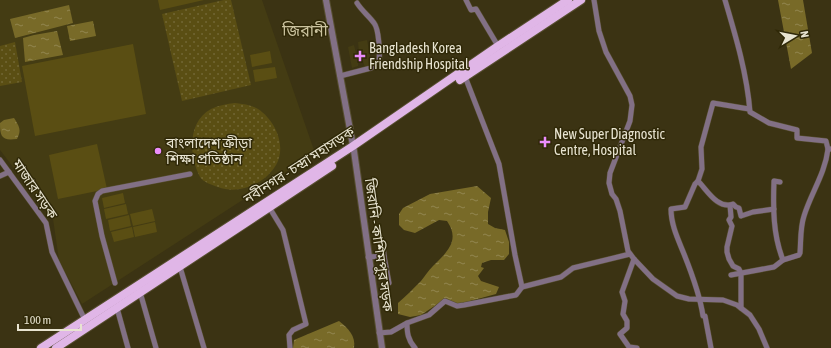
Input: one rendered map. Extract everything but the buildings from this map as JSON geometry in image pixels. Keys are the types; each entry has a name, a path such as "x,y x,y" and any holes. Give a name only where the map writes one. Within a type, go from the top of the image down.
{"highway":[{"name":"নবীনগর - চন্দ্রা মহাসড়ক","path":"464,74 498,46 568,0"},
{"name":"নবীনগর - চন্দ্রা মহাসড়ক","path":"56,348 180,267 464,74 581,0"},
{"name":"নবীনগর - চন্দ্রা মহাসড়ক","path":"41,348 206,240 353,149"}],"street":[{"name":"জিরানি - কাশিমপুর সড়ক","path":"326,0 353,149 382,348"},
{"path":"466,0 470,10 476,9 498,46"},
{"path":"594,0 599,31 606,52 630,96 632,105 630,121 610,173 609,183 612,194 616,199 620,211 628,251 653,279 677,296 688,299 724,300 737,304 750,315 759,329 767,348"},
{"path":"725,0 743,65 750,112 769,123 797,130 797,138 826,141 830,149 804,217 799,255 783,260 774,266 731,275"},
{"path":"340,76 371,68 379,62 380,52 376,24 363,13 357,3"},
{"path":"464,74 499,164 522,287"},
{"path":"711,348 705,316 703,316 700,299 676,236 671,216 671,209 685,206 698,180 702,169 701,147 713,103 750,109"},
{"name":"মাজার সড়ক","path":"0,160 46,223 52,252 85,320"},
{"path":"0,176 9,172"},
{"path":"115,283 102,236 95,201 98,194 102,191 190,174"},
{"path":"698,180 716,201 730,205 733,204 739,208 741,216 753,212 774,209"},
{"path":"780,182 774,181 774,209 776,241 783,260"},
{"path":"730,205 731,218 729,220 732,226 727,250 730,261 741,273 741,308"},
{"path":"269,207 283,230 306,324 293,330 289,335 290,348"},
{"path":"383,244 389,283"},
{"path":"379,333 391,332 408,323 429,315 445,301 457,306 516,295 522,287 561,277 573,268 630,254"},
{"path":"368,257 384,256"},
{"path":"634,259 622,292 625,301 623,314 627,321 627,328 620,334 629,347 638,348"},
{"path":"180,267 204,348"},
{"path":"140,292 156,348"},
{"path":"117,308 128,348"},
{"path":"408,323 408,336 415,348"}],"shaded area":[{"name":"বাংলাদেশ ক্রীড়া শিক্ষা প্রতিষ্ঠান","path":"0,0 262,0 315,153 82,304 59,260 53,219 0,150"},
{"path":"158,0 204,0 160,10"},
{"path":"224,0 231,0 251,85 182,101 162,14"},
{"name":"Bangladesh Korea Friendship Hospital","path":"367,40 372,66 365,67 362,59 358,60 358,66 352,68 348,47 354,45 356,53 359,52 358,42"},
{"path":"15,42 22,82 0,86 0,46"},
{"path":"133,44 146,114 35,136 22,66"},
{"path":"270,51 272,63 252,67 250,55"},
{"path":"275,67 277,78 255,82 253,70"},
{"path":"235,103 258,109 270,120 278,134 280,150 276,165 265,178 251,186 234,190 218,187 201,179 196,169 192,150 192,140 194,131 203,115 211,109 226,104"},
{"path":"97,144 107,189 58,199 49,155"},
{"path":"123,193 125,203 104,208 102,198"},
{"path":"126,204 128,214 106,219 104,209"},
{"path":"152,209 155,221 133,226 130,214"},
{"path":"129,215 131,226 110,231 108,220"},
{"path":"155,222 157,232 135,237 133,227"},
{"path":"132,227 134,237 114,242 111,232"}],"water":[{"path":"778,0 803,0 812,53 791,69"},
{"path":"69,5 73,23 15,38 10,19"},
{"path":"93,21 96,36 70,41 67,26"},
{"path":"57,31 63,55 25,62 23,38"},
{"path":"14,118 19,128 19,136 17,139 5,139 1,135 0,123 4,120"},
{"path":"477,186 491,198 488,212 488,224 495,228 505,230 509,242 509,254 504,260 491,260 482,263 481,267 484,268 478,276 481,281 499,287 496,294 459,304 445,299 421,315 410,317 398,314 398,303 421,281 443,256 450,246 453,235 447,221 439,220 415,233 404,230 399,225 399,214 403,208 430,194"},
{"path":"339,321 353,336 354,348 293,348 294,340"}],"place":[{"name":"Bangladesh Korea Friendship Hospital","path":"360,56"},
{"name":"New Super Diagnostic Centre, Hospital","path":"545,142"},
{"name":"বাংলাদেশ ক্রীড়া শিক্ষা প্রতিষ্ঠান","path":"158,151"}],"district":[{"name":"জিরানী","path":"305,30"}]}
